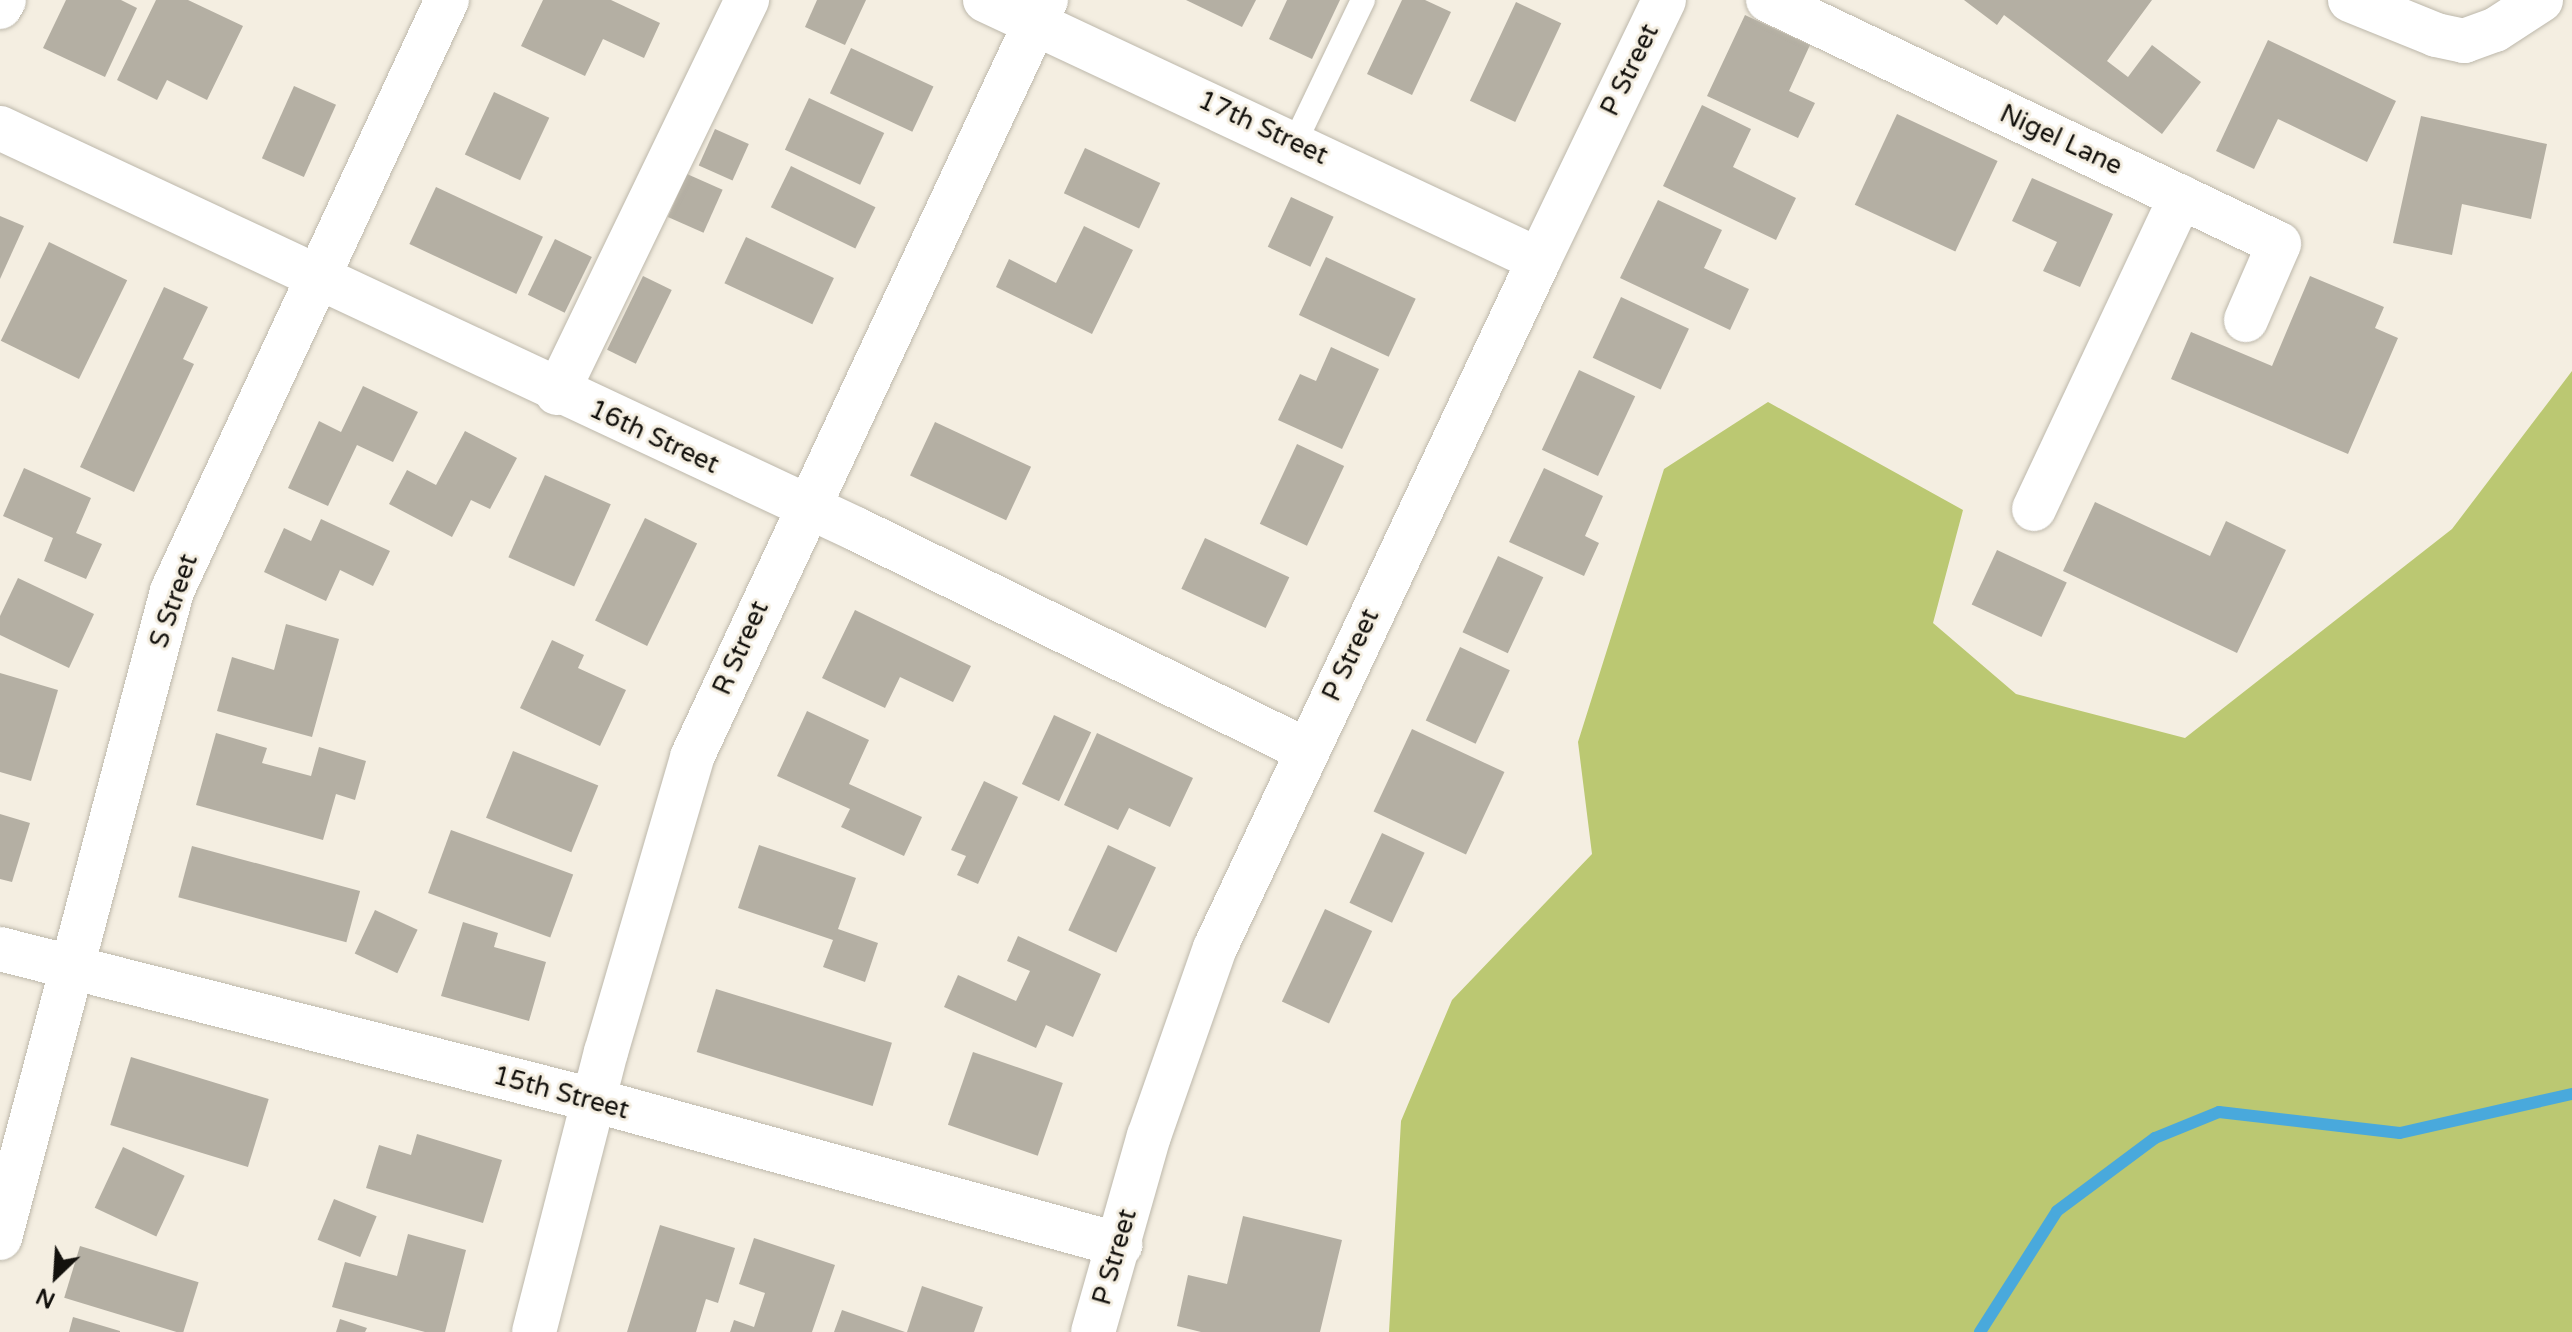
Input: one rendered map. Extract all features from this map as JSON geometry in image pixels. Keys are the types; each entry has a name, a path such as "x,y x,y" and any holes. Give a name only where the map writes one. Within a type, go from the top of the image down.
{"street":[{"path":"0,7 4,0"},
{"name":"S Street","path":"0,1238 172,591 447,0"},
{"path":"557,393 747,0"},
{"name":"17th Street","path":"985,0 1041,12 1295,142 1539,260"},
{"name":"P Street","path":"1093,1332 1149,1136 1189,1015 1306,750 1664,0"},
{"name":"Nigel Lane","path":"1768,0 2279,244 2246,320"},
{"path":"2350,0 2436,35 2464,41 2495,30 2541,0"},
{"name":"R Street","path":"534,1332 593,1100 692,757 806,506 1041,12"},
{"name":"16th Street","path":"0,128 557,393 806,506 1306,750"},
{"path":"2034,509 2181,197"},
{"name":"15th Street","path":"0,949 593,1100 1120,1245"}],"lane":[{"path":"1295,142 1363,0"}],"green space":[{"path":"2572,371 2572,1332 1389,1332 1401,1121 1452,1000 1592,854 1578,742 1664,469 1768,402 1963,510 1933,623 2016,694 2185,738 2452,529"}],"building":[{"path":"66,0 121,0 137,8 105,77 43,48"},
{"path":"156,0 188,0 243,26 207,100 167,80 157,100 117,80"},
{"path":"543,0 611,0 660,23 644,58 603,39 585,76 521,46"},
{"path":"817,0 866,0 845,45 805,27"},
{"path":"1186,0 1256,0 1242,27"},
{"path":"1287,0 1340,0 1312,59 1269,39"},
{"path":"1402,0 1425,0 1451,12 1412,95 1367,74"},
{"path":"1964,0 2152,0 2107,61 2128,77 2152,45 2201,82 2162,134 2004,15 1997,25"},
{"path":"1516,2 1561,23 1515,122 1470,101"},
{"path":"1745,15 1810,45 1789,91 1815,103 1798,138 1707,96"},
{"path":"2268,40 2396,101 2367,162 2278,119 2254,169 2216,151"},
{"path":"851,48 933,86 912,132 830,93"},
{"path":"294,86 336,105 304,177 262,158"},
{"path":"494,92 549,118 520,180 465,155"},
{"path":"809,98 884,133 860,185 785,150"},
{"path":"1702,105 1751,129 1733,167 1796,198 1776,240 1663,186"},
{"path":"1897,114 1998,161 1955,252 1855,205"},
{"path":"2421,116 2547,144 2531,219 2462,204 2452,255 2393,243"},
{"path":"715,129 749,144 733,181 699,166"},
{"path":"1085,148 1160,183 1139,228 1064,193"},
{"path":"791,166 875,207 855,249 771,207"},
{"path":"687,174 723,190 704,233 668,217"},
{"path":"2032,178 2113,214 2080,287 2043,271 2057,242 2012,221"},
{"path":"436,187 543,237 516,294 409,244"},
{"path":"1291,197 1334,217 1310,267 1268,247"},
{"path":"1658,200 1722,230 1704,268 1749,289 1730,330 1620,278"},
{"path":"0,216 24,226 0,279"},
{"path":"1084,226 1133,250 1092,334 996,287 1009,259 1056,283"},
{"path":"746,237 834,278 812,324 724,283"},
{"path":"555,239 592,257 565,313 528,295"},
{"path":"49,242 127,280 79,379 1,341"},
{"path":"1326,257 1416,299 1389,357 1299,315"},
{"path":"643,276 672,290 636,364 607,350"},
{"path":"2310,276 2384,307 2375,328 2398,338 2348,454 2171,379 2191,332 2272,366"},
{"path":"164,287 208,307 183,359 194,364 134,492 80,467"},
{"path":"1621,297 1689,329 1661,389 1593,358"},
{"path":"1331,347 1379,369 1342,449 1278,420 1300,374 1316,381"},
{"path":"1579,370 1635,396 1598,476 1542,450"},
{"path":"363,386 418,412 393,462 357,445 328,506 288,488 319,421 341,432"},
{"path":"935,422 1031,467 1006,520 910,475"},
{"path":"465,431 517,458 490,509 471,500 452,537 389,504 407,470 436,485"},
{"path":"1297,444 1344,466 1307,546 1260,524"},
{"path":"24,468 91,498 76,533 102,544 86,579 44,561 53,538 3,516"},
{"path":"1544,468 1603,496 1585,536 1599,543 1584,576 1509,542"},
{"path":"545,475 611,504 574,587 508,557"},
{"path":"2095,502 2210,556 2226,521 2286,550 2237,653 2063,571"},
{"path":"645,518 697,543 647,646 595,620"},
{"path":"321,519 390,551 373,586 340,570 326,601 264,572 284,528 311,541"},
{"path":"1205,538 1289,577 1266,628 1181,589"},
{"path":"1997,550 2067,583 2041,637 1972,604"},
{"path":"1498,556 1543,577 1508,653 1463,632"},
{"path":"18,578 94,614 69,668 0,635 0,616"},
{"path":"855,610 971,666 953,702 900,677 885,708 822,678"},
{"path":"286,624 339,639 312,737 217,711 232,657 274,670"},
{"path":"552,640 584,655 578,668 626,690 600,746 520,708"},
{"path":"1460,647 1510,670 1476,744 1426,720"},
{"path":"0,673 58,690 31,781 0,772"},
{"path":"807,711 869,740 849,784 922,817 904,856 841,827 850,809 777,776"},
{"path":"1054,715 1091,732 1059,801 1022,784"},
{"path":"1412,729 1504,772 1466,855 1374,811"},
{"path":"216,733 267,748 262,763 311,776 319,747 366,761 355,800 336,794 323,840 196,805"},
{"path":"1097,733 1193,778 1170,827 1129,808 1118,830 1064,805"},
{"path":"513,751 598,785 571,852 486,818"},
{"path":"984,781 1018,797 978,884 957,875 966,856 951,850"},
{"path":"0,814 30,823 12,882 0,879"},
{"path":"451,830 573,874 550,937 428,893"},
{"path":"1382,833 1425,853 1392,923 1349,903"},
{"path":"759,845 856,878 838,929 878,943 865,982 823,967 833,940 738,908"},
{"path":"1108,845 1156,867 1116,953 1068,930"},
{"path":"192,846 360,891 346,942 178,897"},
{"path":"1325,909 1372,931 1329,1023 1282,1001"},
{"path":"375,910 418,930 397,973 355,954"},
{"path":"463,922 498,933 494,947 546,962 529,1021 441,996"},
{"path":"1018,936 1101,974 1073,1037 1046,1025 1036,1048 944,1007 958,975 1016,1001 1030,971 1007,961"},
{"path":"716,989 892,1043 873,1106 697,1052"},
{"path":"973,1052 1063,1083 1038,1156 948,1125"},
{"path":"131,1057 269,1099 248,1167 110,1125"},
{"path":"417,1134 502,1160 483,1223 366,1188 379,1145 411,1155"},
{"path":"123,1147 185,1176 156,1236 95,1208"},
{"path":"334,1199 377,1216 360,1257 318,1240"},
{"path":"1243,1216 1342,1240 1320,1332 1201,1332 1177,1326 1188,1275 1227,1284"},
{"path":"660,1225 735,1248 718,1303 706,1299 696,1332 627,1332"},
{"path":"408,1234 466,1250 445,1332 425,1332 332,1307 345,1262 397,1276"},
{"path":"754,1238 835,1265 812,1332 730,1332 734,1320 754,1327 765,1293 739,1284"},
{"path":"80,1246 199,1282 183,1332 64,1298"},
{"path":"922,1286 983,1307 974,1332 907,1332"},
{"path":"842,1310 905,1332 834,1332"},
{"path":"73,1317 120,1331 120,1332 69,1332"},
{"path":"340,1319 367,1328 365,1332 336,1332"}],"waterway":[{"path":"1980,1332 2057,1211 2155,1138 2219,1112 2400,1133 2572,1094"}]}
